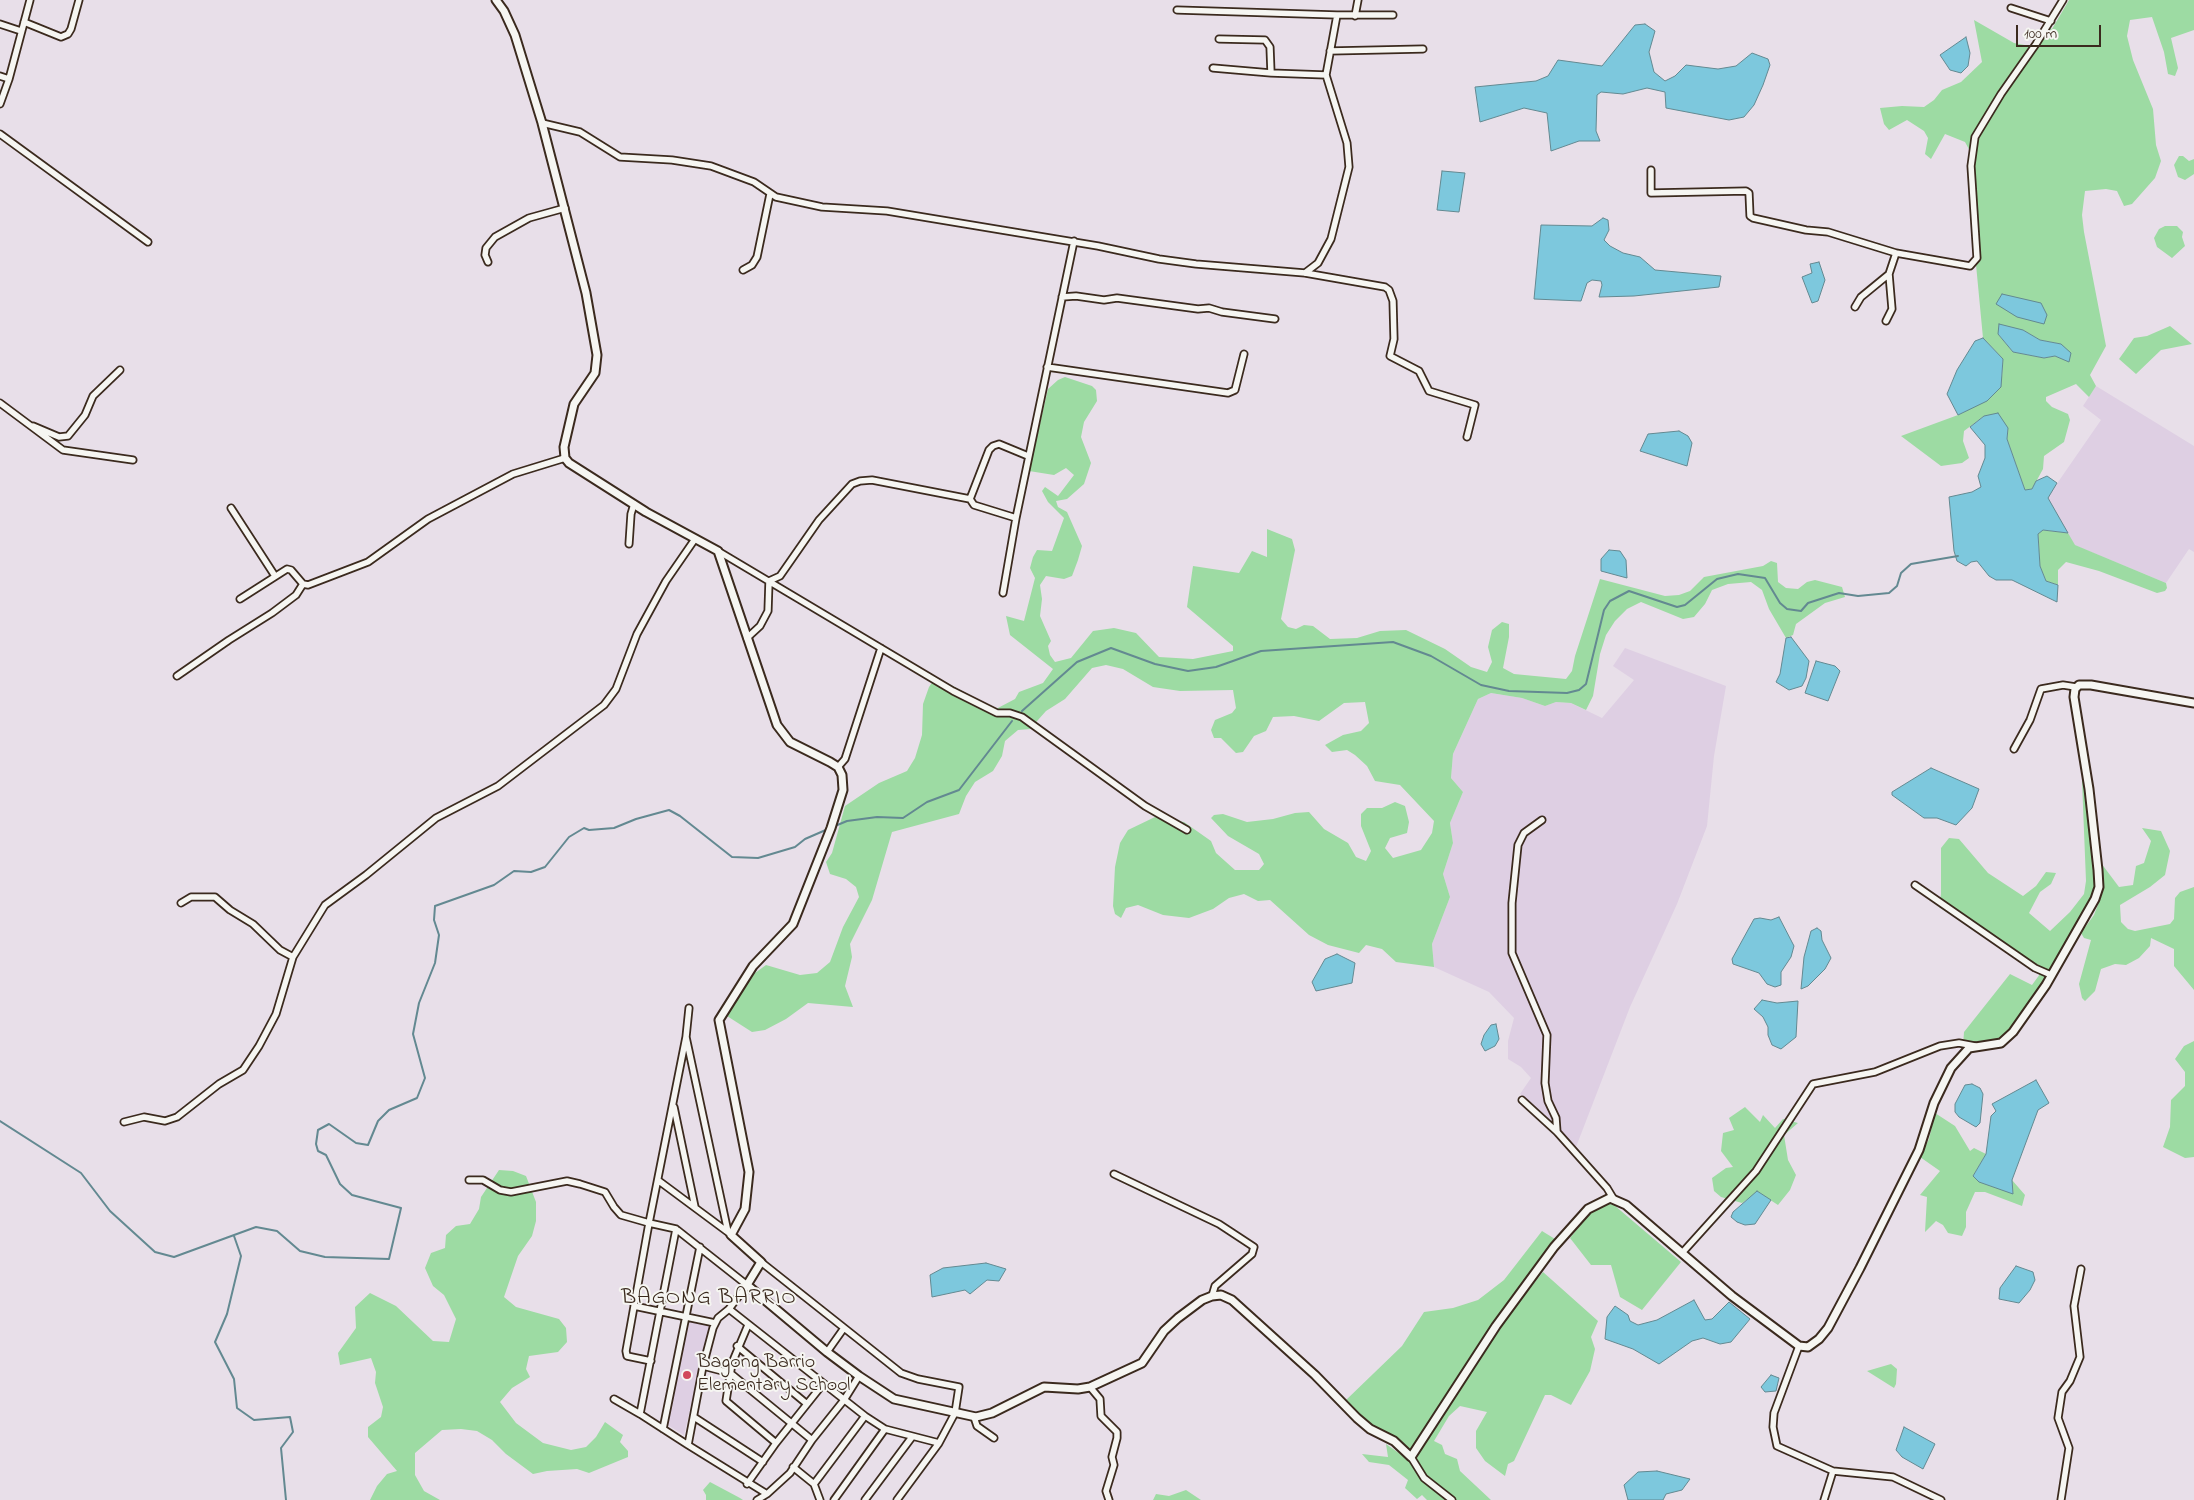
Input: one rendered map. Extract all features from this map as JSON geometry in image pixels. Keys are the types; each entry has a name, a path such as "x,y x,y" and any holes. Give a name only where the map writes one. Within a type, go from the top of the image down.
{"street":[{"path":"0,104 9,79 30,0"},
{"path":"24,22 61,36 68,34 79,0"},
{"path":"496,0 504,11 515,35 542,123 586,293 598,362 594,376 574,404 564,453 569,463 634,504 769,580 953,691 997,713 1010,712 1022,717 1145,806 1187,830"},
{"path":"1355,16 1358,0"},
{"path":"1651,170 1651,192 1746,191 1749,193 1750,216 1753,218 1806,230 1828,232 1896,253 1970,266 1977,258 1972,166 1975,137 2063,0"},
{"path":"2011,8 2051,21"},
{"path":"1178,10 1338,16 1393,15"},
{"path":"1306,273 1318,264 1331,239 1349,167 1347,143 1326,75 1338,16"},
{"path":"0,24 21,31"},
{"path":"1219,39 1266,40 1270,47 1271,73"},
{"path":"1330,51 1423,49"},
{"path":"1214,68 1326,75"},
{"path":"0,76 9,79"},
{"path":"542,123 580,132 620,157 672,160 710,166 754,182 770,194 830,209 856,208 887,211 1074,241 1196,264 1306,273 1385,287 1389,290 1393,301 1394,339 1390,356 1419,371 1429,391 1475,406 1467,437"},
{"path":"0,134 148,242"},
{"path":"743,270 752,265 757,258 770,194"},
{"path":"488,262 485,255 486,248 495,237 529,218 565,208"},
{"path":"1003,593 1028,456 1074,241"},
{"path":"1886,321 1892,309 1889,274 1896,253"},
{"path":"1855,307 1861,297 1889,274"},
{"path":"1062,297 1076,296 1104,300 1117,298 1198,309 1209,308 1222,312 1275,319"},
{"path":"1047,366 1228,393 1235,390 1244,354"},
{"path":"29,425 59,436 68,436 85,415 93,396 120,370"},
{"path":"0,403 63,450 133,460"},
{"path":"970,499 989,450 993,446 999,444 1028,456"},
{"path":"240,599 287,568 303,584 308,585 368,562 428,519 513,474 566,458"},
{"path":"769,580 780,576 819,520 846,489 859,481 872,480 970,499 974,505 1016,518"},
{"path":"629,544 631,514 634,504"},
{"path":"231,508 275,576"},
{"path":"124,1122 144,1117 166,1121 177,1117 219,1084 243,1070 259,1046 276,1014 293,957 325,905 332,898 366,875 436,818 498,786 604,705 616,689 637,634 666,581 695,539"},
{"path":"718,552 773,716 782,734 790,742 838,767 844,783 831,828 793,924 753,966 736,989 718,1020 749,1172 746,1209 730,1233"},
{"path":"747,638 760,626 768,611 769,580"},
{"path":"177,676 272,613 296,595 303,584"},
{"path":"838,767 845,759 881,648"},
{"path":"2014,749 2030,720 2041,689 2063,684 2076,687 2091,685 2194,703"},
{"path":"1682,1253 1756,1170 1813,1084 1875,1072 1940,1046 1958,1043 1975,1046 1997,1044 2009,1037 2051,975 2090,911 2099,887 2089,789 2074,694 2076,687"},
{"path":"1542,820 1524,833 1518,845 1512,903 1512,953 1547,1035 1545,1082 1548,1100 1556,1118 1557,1132"},
{"path":"1915,885 2035,968 2051,975"},
{"path":"181,902 191,897 214,897 230,910 253,924 280,950 293,957"},
{"path":"651,1361 627,1356 649,1223 686,1037 689,1008"},
{"path":"686,1037 730,1233"},
{"path":"1522,1100 1557,1132 1614,1198 1626,1205 1732,1296 1799,1346 1804,1347 1813,1344 1828,1328 1919,1150 1934,1102 1947,1074 1958,1058 1975,1046"},
{"path":"673,1102 695,1207"},
{"path":"1114,1174 1219,1224 1254,1247 1252,1254 1216,1286 1212,1296"},
{"path":"469,1180 483,1180 500,1190 511,1192 568,1182 605,1192 621,1215 676,1229 827,1352 894,1399 974,1417 992,1412 1044,1387 1078,1389 1090,1387 1142,1363 1171,1325 1202,1300 1212,1296 1221,1296 1232,1300 1315,1375 1370,1429 1394,1441 1411,1457 1424,1478 1452,1500"},
{"path":"658,1180 730,1233 761,1262 901,1373 918,1379 959,1387 955,1413 939,1443 897,1500"},
{"path":"1411,1457 1496,1326 1554,1247 1588,1209 1602,1200 1614,1198"},
{"path":"640,1414 676,1229"},
{"path":"663,1429 700,1247"},
{"path":"688,1445 703,1366 715,1323 730,1309 761,1262"},
{"path":"2061,1500 2070,1448 2058,1418 2062,1392 2070,1381 2080,1357 2074,1324 2074,1306 2081,1269"},
{"path":"634,1306 715,1323"},
{"path":"730,1309 823,1384 885,1430 939,1443"},
{"path":"748,1325 737,1346 730,1373 726,1402 776,1443"},
{"path":"827,1352 844,1328"},
{"path":"737,1346 807,1404"},
{"path":"1799,1346 1774,1414 1775,1443 1787,1453 1833,1471 1894,1477 1941,1500"},
{"path":"703,1366 730,1373 812,1440"},
{"path":"757,1500 784,1479 844,1400 859,1376"},
{"path":"747,1484 791,1423 823,1384"},
{"path":"1090,1387 1100,1398 1101,1416 1117,1432 1118,1438 1112,1457 1114,1465 1106,1491 1109,1500"},
{"path":"614,1399 747,1484 767,1494"},
{"path":"814,1484 865,1416"},
{"path":"694,1417 763,1462"},
{"path":"974,1417 976,1426 994,1438"},
{"path":"834,1500 885,1430"},
{"path":"865,1500 912,1437"},
{"path":"793,1468 814,1484 820,1500"},
{"path":"1824,1500 1833,1471"}],"shaded area":[{"path":"2096,386 2194,446 2194,552 2189,549 2166,583 2074,545 2047,498 2101,420 2083,406"},
{"path":"1625,648 1726,686 1714,756 1707,826 1677,904 1630,1007 1576,1147 1520,1094 1531,1078 1521,1067 1508,1059 1508,1041 1514,1018 1489,992 1434,967 1432,944 1450,897 1443,874 1453,843 1450,823 1463,792 1451,778 1453,754 1478,699 1491,693 1522,698 1545,706 1556,702 1571,703 1602,718 1634,680 1613,666"},
{"name":"Bagong Barrio Elementary School","path":"688,1318 710,1325 684,1435 666,1424"}],"green space":[{"path":"2069,0 2194,0 2194,30 2171,38 2178,68 2175,76 2168,74 2164,52 2152,17 2130,20 2127,36 2133,60 2153,109 2156,145 2161,161 2155,178 2132,204 2124,206 2117,191 2106,189 2085,191 2082,215 2084,232 2106,346 2090,375 2096,386 2089,397 2076,384 2046,397 2046,401 2052,407 2068,414 2070,420 2064,442 2044,456 2043,469 2032,489 2025,490 2007,439 2008,428 1984,416 1964,431 1963,441 1969,458 1962,463 1941,466 1901,436 1958,415 1970,408 2002,376 2003,359 1983,338 1968,171 1971,153 1965,142 1945,134 1931,159 1925,154 1928,138 1924,131 1907,120 1889,130 1884,124 1880,108 1924,107 1934,100 1942,90 1961,82 1982,62 1974,20 2014,43 2030,46 2044,26 2052,29","holes":["2023,330 2040,340 2061,344 2069,361 2055,356 2044,358 2013,352 1998,334"]},
{"path":"2179,156 2183,156 2189,161 2194,159 2194,174 2185,180 2178,177 2174,165"},
{"path":"2165,226 2177,226 2183,232 2182,237 2185,246 2172,258 2157,247 2154,238 2159,229"},
{"path":"2170,326 2192,344 2161,350 2136,374 2119,359 2134,338 2147,336"},
{"path":"1065,377 1092,386 1096,390 1097,401 1084,422 1081,437 1091,463 1084,484 1067,499 1056,501 1058,507 1067,512 1082,546 1078,560 1072,576 1064,579 1046,576 1040,585 1042,599 1040,616 1051,641 1048,646 1050,655 1055,662 1071,658 1093,631 1114,628 1136,633 1159,657 1193,659 1233,651 1233,646 1187,607 1193,566 1239,573 1252,551 1267,557 1267,529 1292,539 1295,550 1281,619 1288,627 1296,629 1304,625 1313,626 1330,639 1357,638 1380,631 1406,630 1445,649 1471,667 1487,672 1492,662 1488,647 1492,630 1502,622 1509,624 1509,637 1503,668 1514,674 1566,679 1572,671 1600,579 1665,596 1679,595 1690,591 1704,577 1763,566 1771,561 1777,563 1778,582 1786,588 1798,589 1807,582 1815,580 1842,587 1845,597 1825,603 1796,624 1793,635 1786,638 1769,609 1762,590 1751,582 1728,584 1712,590 1705,604 1694,617 1683,619 1641,602 1627,609 1615,621 1606,635 1600,654 1593,696 1586,710 1571,703 1556,702 1545,706 1522,698 1491,693 1478,699 1453,754 1451,778 1463,792 1450,823 1453,843 1443,874 1450,897 1432,944 1434,967 1396,962 1382,949 1366,945 1359,953 1328,945 1309,935 1270,900 1258,901 1244,894 1229,898 1213,909 1189,918 1163,915 1138,905 1126,908 1121,918 1115,914 1113,906 1115,867 1120,843 1128,830 1155,817 1184,822 1211,841 1216,853 1235,870 1259,870 1264,864 1259,854 1228,836 1211,818 1214,815 1223,814 1247,822 1309,812 1324,829 1348,843 1356,857 1366,861 1371,851 1361,826 1361,814 1367,808 1382,808 1395,802 1405,806 1409,822 1407,833 1390,838 1385,848 1393,858 1421,850 1432,833 1434,821 1400,785 1375,781 1367,766 1355,755 1347,750 1332,752 1325,745 1343,735 1361,731 1369,723 1365,702 1344,703 1319,721 1294,716 1273,717 1266,731 1254,736 1243,752 1236,753 1221,738 1214,738 1211,730 1215,720 1232,713 1236,708 1233,690 1180,691 1153,687 1123,669 1106,665 1092,668 1065,699 1046,711 1030,729 1018,730 1005,741 1002,756 993,771 975,782 966,796 959,814 892,832 872,900 850,944 852,957 845,986 853,1007 808,1003 786,1019 765,1030 752,1032 727,1016 737,994 755,973 766,965 800,975 817,973 830,962 843,927 859,897 856,887 846,879 830,874 826,862 832,853 845,806 879,783 907,771 915,758 922,735 923,704 929,687 936,677 996,709 1015,699 1019,692 1043,683 1053,669 1010,635 1006,616 1024,621 1035,578 1030,568 1033,557 1037,550 1052,551 1064,518 1048,502 1042,491 1045,487 1058,496 1074,475 1066,468 1054,475 1029,471 1048,389 1058,380"},
{"path":"2042,530 2068,533 2075,545 2166,583 2167,588 2165,591 2157,593 2099,571 2066,562 2058,570 2058,585 2046,581 2040,566 2038,534"},
{"path":"2082,781 2086,781 2097,881 2091,899 2033,998 2004,1036 1996,1040 1963,1046 1964,1032 2010,974 2032,985 2040,974 1939,907 1941,894 1941,848 1949,838 1959,839 1988,873 2023,896 2036,886 2046,872 2056,873 2051,884 2040,892 2029,913 2050,931 2070,912 2084,894 2086,881"},
{"path":"2142,828 2161,831 2170,851 2165,875 2150,887 2120,905 2121,922 2128,929 2135,931 2170,924 2174,919 2175,898 2180,892 2194,887 2194,990 2174,966 2174,949 2151,938 2150,946 2139,958 2126,965 2115,964 2101,969 2095,991 2085,1001 2082,998 2079,984 2091,940 2084,938 2081,933 2094,915 2102,894 2104,882 2101,863 2119,887 2133,885 2136,866 2144,863 2151,841"},
{"path":"2194,1041 2194,1157 2185,1158 2163,1147 2170,1127 2171,1100 2185,1086 2185,1072 2175,1059 2184,1046"},
{"path":"1745,1107 1760,1122 1763,1115 1775,1128 1783,1119 1798,1123 1784,1135 1788,1160 1796,1175 1790,1190 1778,1205 1758,1192 1742,1203 1721,1197 1714,1191 1712,1178 1726,1168 1733,1167 1721,1151 1723,1133 1734,1130 1729,1118"},
{"path":"1935,1113 1955,1126 1970,1151 1974,1148 1986,1154 1973,1176 1980,1182 2013,1193 2012,1180 2025,1195 2022,1206 1985,1192 1975,1192 1966,1212 1966,1227 1962,1236 1948,1233 1943,1225 1936,1221 1925,1232 1927,1197 1920,1195 1940,1171 1920,1157 1929,1139"},
{"path":"499,1170 513,1171 526,1176 536,1202 536,1221 532,1236 518,1256 504,1297 516,1307 559,1319 566,1328 567,1342 558,1352 529,1356 526,1369 530,1377 512,1388 500,1402 516,1423 543,1443 571,1450 586,1447 596,1437 605,1422 623,1435 620,1442 628,1451 628,1457 589,1473 577,1469 533,1474 506,1454 492,1440 477,1431 461,1429 442,1430 415,1453 415,1475 424,1491 440,1500 370,1500 377,1486 387,1474 397,1471 368,1437 368,1427 381,1417 383,1407 375,1383 376,1372 371,1358 340,1365 338,1353 356,1328 355,1307 370,1293 396,1306 433,1341 449,1342 456,1319 444,1295 433,1286 425,1268 431,1253 445,1248 446,1235 456,1226 470,1224 479,1209 481,1197"},
{"path":"1606,1203 1614,1205 1681,1262 1642,1310 1620,1297 1611,1265 1591,1265 1570,1238 1594,1208"},
{"path":"1542,1231 1555,1239 1410,1452 1393,1436 1373,1426 1345,1401 1402,1346 1424,1312 1453,1308 1478,1300 1504,1280"},
{"path":"1543,1272 1598,1321 1591,1337 1595,1349 1590,1371 1571,1405 1551,1395 1545,1395 1514,1461 1508,1464 1505,1476 1485,1461 1476,1448 1476,1431 1487,1412 1460,1406 1449,1416 1434,1441 1442,1445 1445,1454 1457,1459 1460,1471 1491,1500 1427,1500 1422,1495 1417,1499 1405,1488 1408,1480 1389,1465 1369,1462 1362,1454 1388,1457 1386,1444 1406,1458 1417,1457 1429,1434 1499,1327"},
{"path":"1891,1364 1897,1369 1894,1388 1867,1371"},
{"path":"710,1482 743,1500 706,1500 703,1490"},
{"path":"1186,1490 1201,1500 1153,1500 1156,1494 1169,1496"}],"water":[{"path":"1645,24 1655,31 1649,52 1654,72 1665,81 1675,76 1686,65 1718,69 1736,66 1752,53 1768,59 1770,65 1763,85 1754,105 1744,117 1729,120 1666,108 1665,92 1647,88 1623,94 1601,92 1597,95 1596,131 1600,141 1579,141 1551,151 1547,113 1524,108 1480,122 1475,87 1536,81 1548,76 1558,60 1602,66 1635,25"},
{"path":"1966,37 1970,53 1968,66 1961,73 1950,70 1940,55"},
{"path":"1442,171 1465,173 1459,212 1437,210"},
{"path":"1603,218 1608,220 1609,230 1604,240 1610,246 1623,253 1640,257 1655,270 1721,276 1719,287 1634,296 1599,297 1601,281 1592,280 1587,283 1581,301 1534,299 1541,225 1592,226"},
{"path":"1819,262 1825,280 1818,301 1812,303 1802,277 1812,273 1810,264"},
{"path":"2002,294 2041,303 2047,315 2044,324 2017,317 1996,304"},
{"path":"1999,324 2023,330 2040,340 2061,344 2071,353 2069,362 2055,356 2044,358 2013,352 1998,334"},
{"path":"1983,338 2003,359 2001,387 1987,401 1958,415 1947,394 1957,370 1975,341"},
{"path":"1998,413 2008,428 2007,439 2025,490 2032,489 2036,481 2047,476 2057,483 2048,498 2068,533 2043,530 2038,534 2040,566 2046,581 2058,585 2057,602 2012,580 1996,580 1989,576 1977,561 1971,562 1966,566 1957,561 1954,551 1949,497 1972,492 1981,487 1978,476 1985,458 1985,445 1970,427 1984,416"},
{"path":"1679,431 1688,436 1692,443 1687,466 1640,451 1648,434"},
{"path":"1609,550 1620,551 1626,560 1627,578 1601,571 1601,559"},
{"path":"1791,637 1809,661 1806,678 1802,686 1789,690 1776,682 1780,674 1786,638"},
{"path":"1816,661 1835,666 1840,671 1828,701 1805,693"},
{"path":"1931,768 1979,789 1972,808 1956,825 1937,818 1924,818 1892,795 1892,792"},
{"path":"1779,917 1794,946 1791,957 1781,972 1781,985 1775,987 1767,984 1759,973 1733,964 1732,959 1754,919 1771,920"},
{"path":"1817,928 1821,931 1822,940 1831,958 1825,969 1808,986 1801,989 1804,957 1811,931"},
{"path":"1337,954 1355,963 1352,983 1316,991 1312,982 1325,959"},
{"path":"1762,1000 1777,1003 1798,1001 1796,1037 1781,1049 1772,1045 1768,1035 1768,1027 1763,1017 1754,1009"},
{"path":"1496,1024 1499,1039 1495,1046 1485,1051 1481,1044 1484,1035 1491,1025"},
{"path":"2036,1080 2049,1103 2038,1110 2012,1180 2013,1194 1979,1182 1973,1176 1986,1154 1991,1116 1996,1111 1992,1104"},
{"path":"1972,1084 1980,1088 1983,1094 1980,1123 1976,1127 1959,1117 1955,1112 1955,1104 1965,1085"},
{"path":"1757,1191 1771,1200 1755,1224 1745,1225 1737,1222 1731,1217 1733,1212"},
{"path":"986,1263 1006,1269 999,1281 987,1280 970,1294 965,1290 932,1297 930,1275 943,1268"},
{"path":"2016,1266 2033,1272 2035,1280 2030,1290 2019,1303 1999,1299 2000,1288"},
{"path":"1694,1300 1705,1320 1712,1319 1729,1302 1750,1319 1731,1342 1720,1344 1703,1338 1692,1341 1659,1364 1633,1349 1605,1339 1607,1317 1615,1306 1628,1315 1630,1321 1638,1325 1657,1320"},
{"path":"1771,1375 1779,1378 1776,1391 1765,1392 1761,1387"},
{"path":"1904,1427 1935,1444 1923,1469 1902,1457 1896,1450"},
{"path":"1657,1471 1690,1479 1682,1490 1666,1494 1663,1500 1628,1500 1624,1485 1638,1472"}],"waterway":[{"path":"1022,711 1077,662 1111,648 1155,664 1188,671 1216,667 1261,651 1393,642 1431,656 1481,685 1509,691 1567,693 1579,690 1586,684 1604,610 1610,601 1629,591 1677,607 1685,605 1717,579 1738,574 1765,578 1780,603 1787,609 1801,611 1808,603 1839,593 1858,596 1889,593 1897,586 1901,573 1911,564 1958,556"},
{"path":"835,826 847,821 877,817 903,818 927,802 959,790 1012,721"},
{"path":"0,1121 81,1173 110,1211 155,1252 174,1257 256,1227 277,1231 300,1251 325,1257 389,1259 401,1208 352,1195 340,1184 326,1155 318,1151 316,1144 318,1130 329,1124 356,1143 368,1145 378,1121 389,1110 417,1098 425,1078 413,1034 419,1003 435,963 439,935 434,920 435,906 494,885 514,871 531,872 545,867 569,837 584,828 589,830 614,828 636,819 669,810 680,816 732,857 758,858 795,847 805,839 828,829"},
{"path":"234,1236 241,1256 227,1314 215,1342 234,1379 237,1408 254,1420 290,1417 293,1432 281,1448 286,1500"}],"place":[{"name":"Bagong Barrio Elementary School","path":"687,1375"}],"district":[{"name":"BAGONG BARRIO","path":"709,1299"}]}
